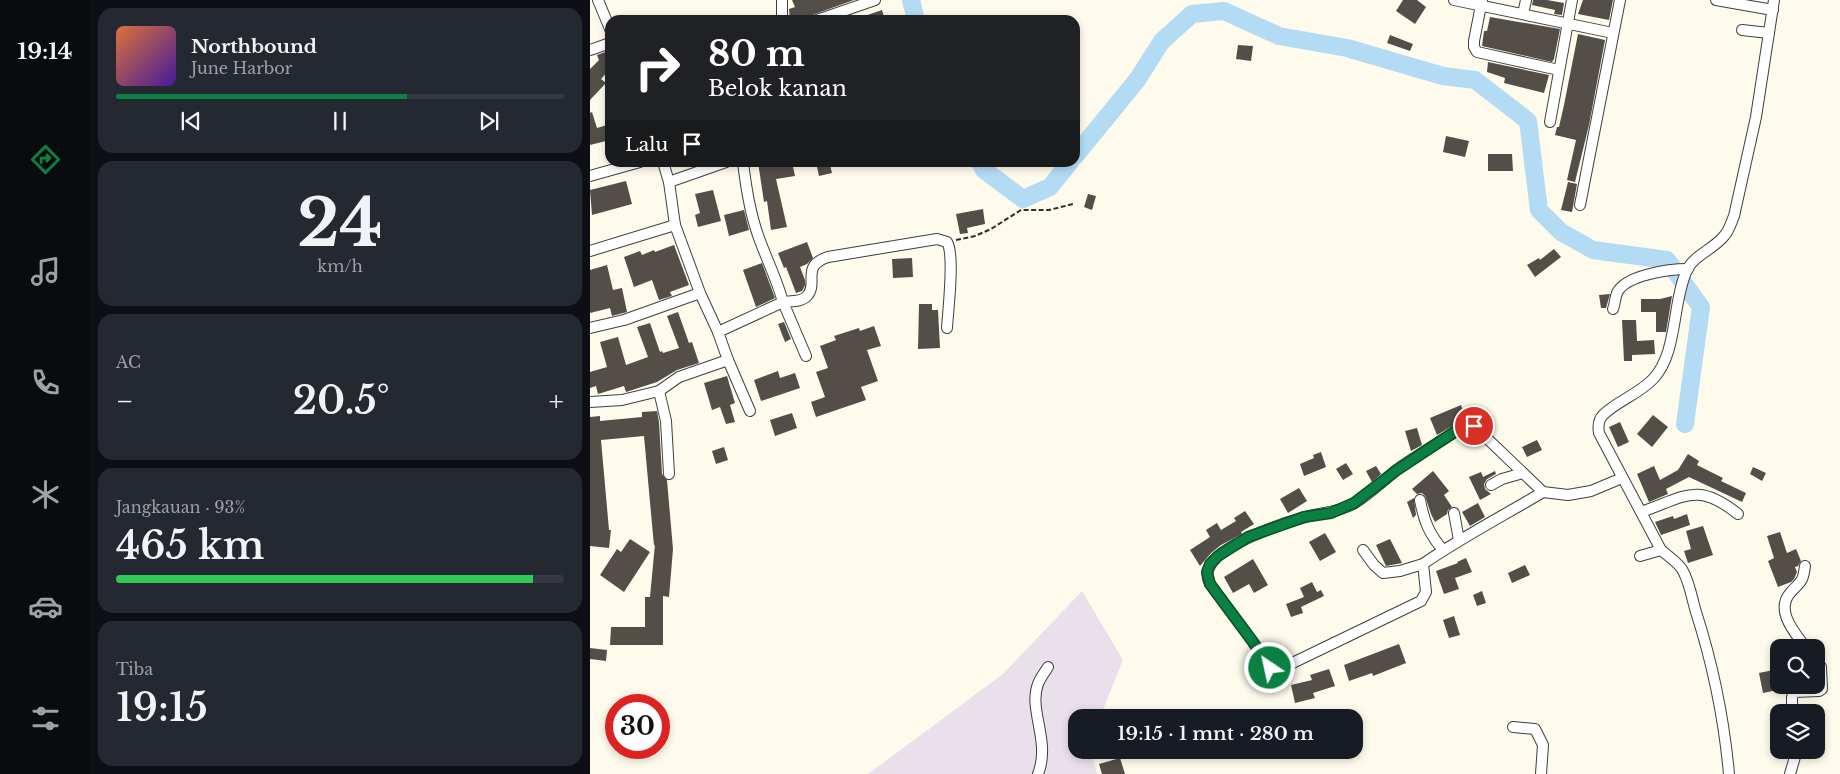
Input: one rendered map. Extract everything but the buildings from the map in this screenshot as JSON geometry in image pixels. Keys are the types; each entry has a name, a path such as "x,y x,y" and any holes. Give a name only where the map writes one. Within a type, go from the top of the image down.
{"street":[{"path":"598,0 605,17"},
{"path":"782,0 782,15"},
{"path":"831,15 875,0"},
{"path":"1454,0 1481,3 1613,33"},
{"path":"1523,14 1526,0"},
{"path":"1550,122 1572,0"},
{"path":"1580,204 1620,0"},
{"path":"1716,0 1773,5 1756,117 1734,216 1723,237 1684,272 1680,298 1666,356 1660,370 1652,380 1602,416 1599,421 1599,433 1661,550 1683,570 1702,630 1718,692 1726,737 1729,774"},
{"path":"1481,3 1474,40 1474,47 1477,52 1559,70"},
{"path":"1742,30 1770,33"},
{"path":"590,50 605,45"},
{"path":"590,176 622,167"},
{"path":"664,167 669,182 675,225 700,292 750,411"},
{"path":"669,182 712,167"},
{"path":"744,167 756,229 806,356"},
{"path":"590,251 675,225"},
{"path":"718,332 784,302 800,300 806,297 810,290 813,267 821,260 937,239 947,242 950,246 947,328"},
{"path":"1613,309 1618,292 1630,281 1654,273 1684,272"},
{"path":"590,328 624,320 700,292"},
{"path":"590,402 622,400 658,391 679,377 728,360"},
{"path":"658,391 666,421 669,474"},
{"path":"1423,564 1426,592 1422,601 1286,666 1276,669 1270,668 1210,584 1207,572 1210,564 1218,556 1248,537 1304,517 1331,513 1354,503 1397,470 1465,425 1474,426 1522,474 1543,492 1568,495 1591,490 1622,478"},
{"path":"1491,485 1502,479 1522,474"},
{"path":"1363,550 1374,565 1384,573 1423,564 1459,540 1501,518 1543,492"},
{"path":"1640,512 1686,495 1702,494 1723,502 1738,514"},
{"path":"1420,500 1424,520 1433,538 1443,550"},
{"path":"1454,513 1459,540"},
{"path":"1640,556 1661,550"},
{"path":"1800,639 1789,624 1784,605 1787,597 1804,579 1805,566"},
{"path":"1038,774 1043,751 1036,699 1038,685 1048,667"},
{"path":"1513,727 1535,729 1543,745 1540,774"},
{"path":"1790,774 1794,759"}],"path":[{"path":"947,242 983,233 1021,210 1049,210 1073,204"}],"shaded area":[{"path":"1082,591 1123,660 1103,709 1068,709 1068,759 1093,759 1097,774 868,774 1003,674"}],"waterway":[{"path":"911,0 915,15"},
{"path":"1080,150 1137,80 1162,41 1192,14 1224,11 1279,36 1347,48 1443,76 1475,80 1528,121 1539,210 1561,232 1593,250 1667,260 1701,307 1685,424"},
{"path":"982,167 1023,199 1050,187 1066,167"}],"route":[{"path":"1270,668 1210,584 1207,572 1210,564 1218,556 1248,537 1304,517 1331,513 1354,503 1397,470 1465,425 1474,426"}]}
